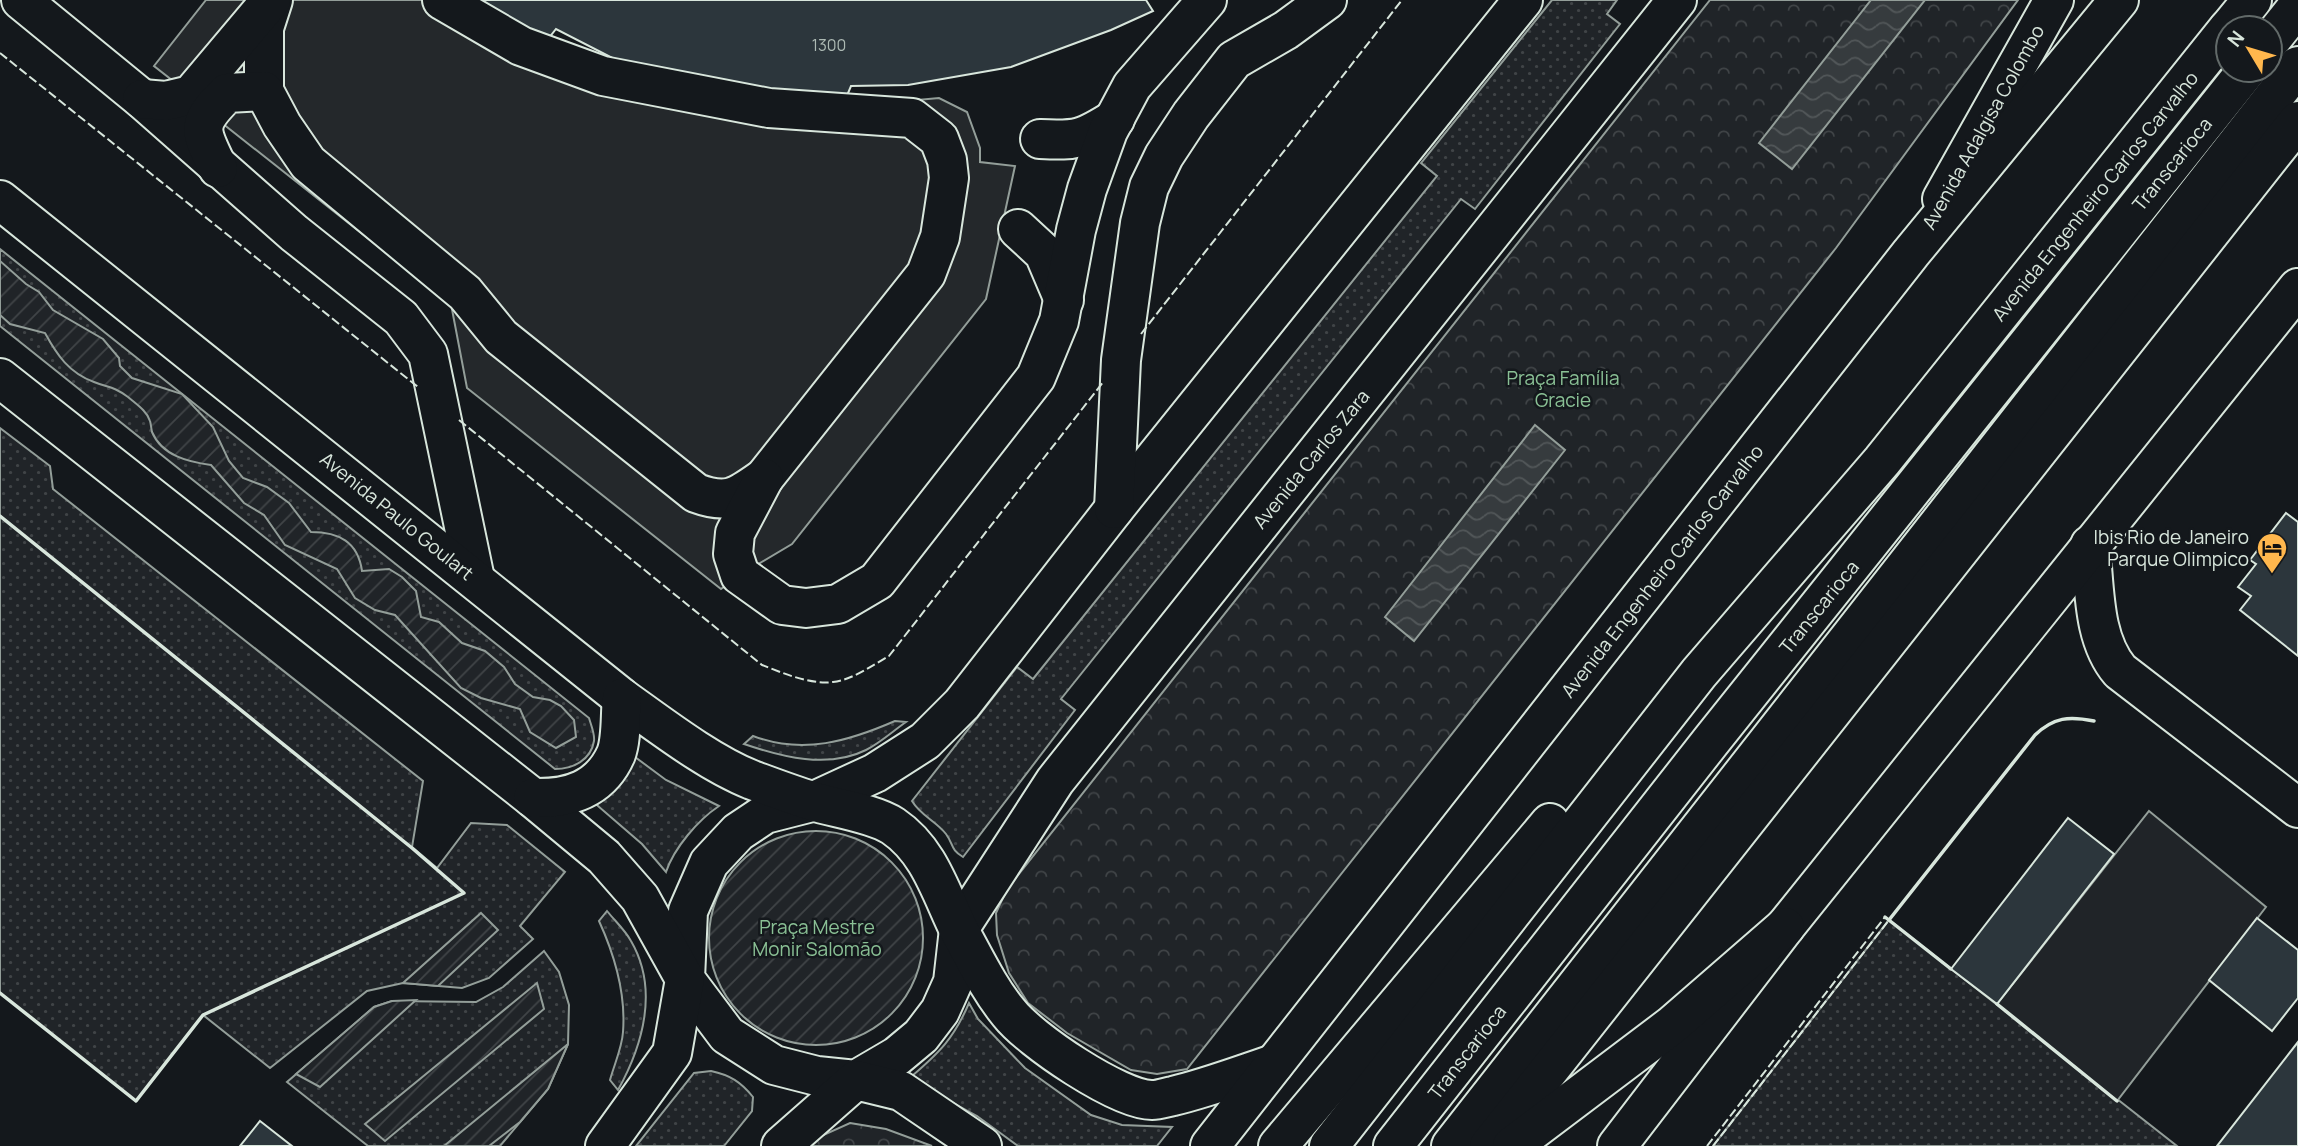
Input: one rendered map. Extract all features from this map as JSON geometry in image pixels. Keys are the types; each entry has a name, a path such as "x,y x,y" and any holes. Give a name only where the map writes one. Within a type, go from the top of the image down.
{"main road":[{"path":"272,0 264,28 264,91 282,125 309,163 465,293 501,337 696,492 712,499 728,500 741,495 764,478"},
{"path":"142,99 166,101 191,95 272,0"},
{"path":"442,0 521,46 603,76 769,108 912,118 939,139 947,160 949,178 940,237 926,274 764,478 735,533 733,554 740,575 782,605 806,608 838,604 877,581 1036,377 1059,321 1076,230 1087,189 1115,118 1132,86 1207,0"},
{"path":"1114,509 1121,360 1140,223 1149,187 1164,156 1191,115 1234,60 1286,30 1327,0"},
{"path":"605,1146 672,1053 685,979 688,911 709,863 738,832 765,814 812,802 875,773 925,741 962,704 1114,509 1523,0"},
{"name":"Avenida Carlos Zara","path":"959,929 1055,781 1677,0"},
{"name":"Avenida Adalgisa Colombo","path":"1911,253 2054,0"},
{"name":"Avenida Engenheiro Carlos Carvalho","path":"1210,1146 1911,253 2119,0"},
{"name":"Avenida Engenheiro Carlos Carvalho","path":"2241,14 2252,0"},
{"path":"2284,24 2298,6"},
{"path":"40,16 142,99 309,245 401,318 428,354 475,579"},
{"name":"Avenida Engenheiro Carlos Carvalho","path":"1329,1146 1699,673 1882,461 2214,48"},
{"name":"Transcarioca","path":"1451,1146 2298,66"},
{"name":"Transcarioca","path":"1393,1146 1720,730 2236,84"},
{"path":"218,168 206,143 202,126 208,112 227,93 264,91"},
{"path":"1040,139 1071,141 1084,138 1115,118"},
{"path":"1489,1146 2298,121"},
{"name":"Avenida Paulo Goulart","path":"0,200 622,698 692,747 748,779 812,802 852,811 892,825 919,851 940,884 959,929"},
{"path":"1018,229 1044,253 1064,300"},
{"path":"1617,1146 1785,927 2298,288"},
{"path":"1,379 533,798 604,857 639,898 685,979 727,1035 774,1065 817,1076 856,1080 901,1091 982,1146"},
{"path":"2090,545 2097,612 2109,659 2120,671 2298,808"},
{"path":"1278,1146 1629,729 1699,673"},
{"path":"533,798 558,798 583,790 603,775 617,752 622,698"},
{"path":"1513,1146 1671,1027 1785,927"},
{"path":"959,929 990,987 1010,1016 1053,1051 1089,1075 1119,1090 1152,1100 1190,1092 1274,1063"},
{"path":"781,1146 856,1080 897,1056 920,1036 940,1011 953,982 959,929"}],"green space":[{"path":"1552,0 1617,0 1607,14 1620,24 1475,209 1461,199 1061,699 1075,710 963,857 954,849 942,829 912,801 1017,667 1033,679 1437,176 1421,163"},
{"name":"Praça Família Gracie","path":"1710,0 2018,0 1836,248 1187,1069 1157,1074 1131,1070 1067,1033 1028,1003 1009,973 997,935 996,913 1007,889"},
{"path":"0,249 589,718 594,741 585,758 574,765 555,769 0,326"},
{"path":"0,261 39,292 53,310 103,339 119,358 120,366 132,378 182,394 213,427 229,461 243,478 267,487 289,503 311,532 330,534 346,541 356,553 362,571 389,569 402,577 416,591 421,617 439,622 462,643 485,651 504,667 515,684 533,697 550,700 561,706 574,720 576,737 556,748 530,732 520,709 481,698 461,688 395,615 375,610 355,598 337,569 285,545 264,515 244,503 211,465 185,460 162,447 152,432 146,414 128,397 77,374 59,356 45,333 10,324 0,315"},
{"path":"0,428 50,466 53,489 423,781 412,847 437,868 471,823 507,825 565,872 520,926 533,939 489,978 462,988 403,983 367,991 270,1068 203,1015 136,1101 0,993"},
{"path":"895,721 906,722 866,750 836,759 789,757 744,744 753,736 790,744 826,743 843,740"},
{"path":"631,754 666,780 719,806 688,835 666,872 642,844 591,800"},
{"path":"2149,811 2266,907 2117,1101 1997,1004"},
{"name":"Praça Mestre Monir Salomão","path":"816,831 857,839 875,849 891,863 905,879 915,897 923,938 915,979 905,997 891,1013 875,1027 857,1037 816,1045 775,1037 757,1027 741,1013 727,997 717,979 709,938 717,897 727,879 741,863 757,849 775,839"},
{"path":"607,911 629,937 640,959 646,997 635,1054 618,1090 610,1080 620,1050 623,1003 614,961 599,921"},
{"path":"481,913 498,930 438,986 403,983"},
{"path":"1889,920 2177,1146 1713,1146"},
{"path":"544,951 559,972 569,1005 568,1044 548,1089 500,1146 368,1146 287,1082 374,1007 392,1001 476,1002 503,987"},
{"path":"537,983 544,1009 385,1141 365,1124"},
{"path":"416,1000 320,1087 296,1074 374,1007 392,1001"},
{"path":"969,1003 978,1019 1025,1068 1091,1115 1122,1125 1172,1127 1157,1146 1018,1146 977,1116 920,1085 912,1076 945,1044 958,1026"},
{"path":"568,1044 548,1089 520,1122 489,1146 444,1146"},
{"path":"711,1071 735,1080 753,1097 752,1111 724,1146 636,1146 694,1073"},
{"path":"850,1123 886,1129 932,1146 804,1146"}],"shaded area":[{"path":"206,0 456,0 533,43 851,106 939,98 967,112 980,148 980,162 1015,166 986,299 792,544 721,589 467,388 451,304 208,112 154,66"}],"water":[{"path":"1871,0 1925,0 1792,169 1759,143"},
{"path":"1535,425 1565,450 1414,641 1385,617"}],"building":[{"path":"474,0 1146,0 1153,11 1111,30 1011,67 908,85 851,86 846,98 772,94 626,65 556,29 548,39"},
{"name":"Ibis Rio de Janeiro Parque Olimpico","path":"2286,513 2298,522 2298,656 2240,610 2251,596 2238,587 2256,564 2250,560"},
{"path":"2068,818 2114,854 1997,1004 1951,969"},
{"path":"2257,918 2298,950 2298,998 2272,1031 2209,980"},
{"path":"2298,1042 2298,1146 2217,1146"},
{"path":"260,1121 292,1146 240,1146"}],"fence":[{"path":"1141,334 1402,0"},
{"path":"0,53 418,387"},
{"path":"459,420 762,665 806,680 833,682 855,675 889,656 1104,381"},
{"path":"1707,1146 1885,917"},
{"path":"1713,1146 1889,920"}],"wall":[{"path":"0,516 412,848 464,893 203,1015 136,1101 0,993"},
{"path":"1889,920 2035,735 2062,719 2094,721"},
{"path":"1885,917 1951,969"},
{"path":"1997,1004 2117,1101"}],"place":[{"name":"Ibis Rio de Janeiro Parque Olimpico","path":"2272,575"}]}
